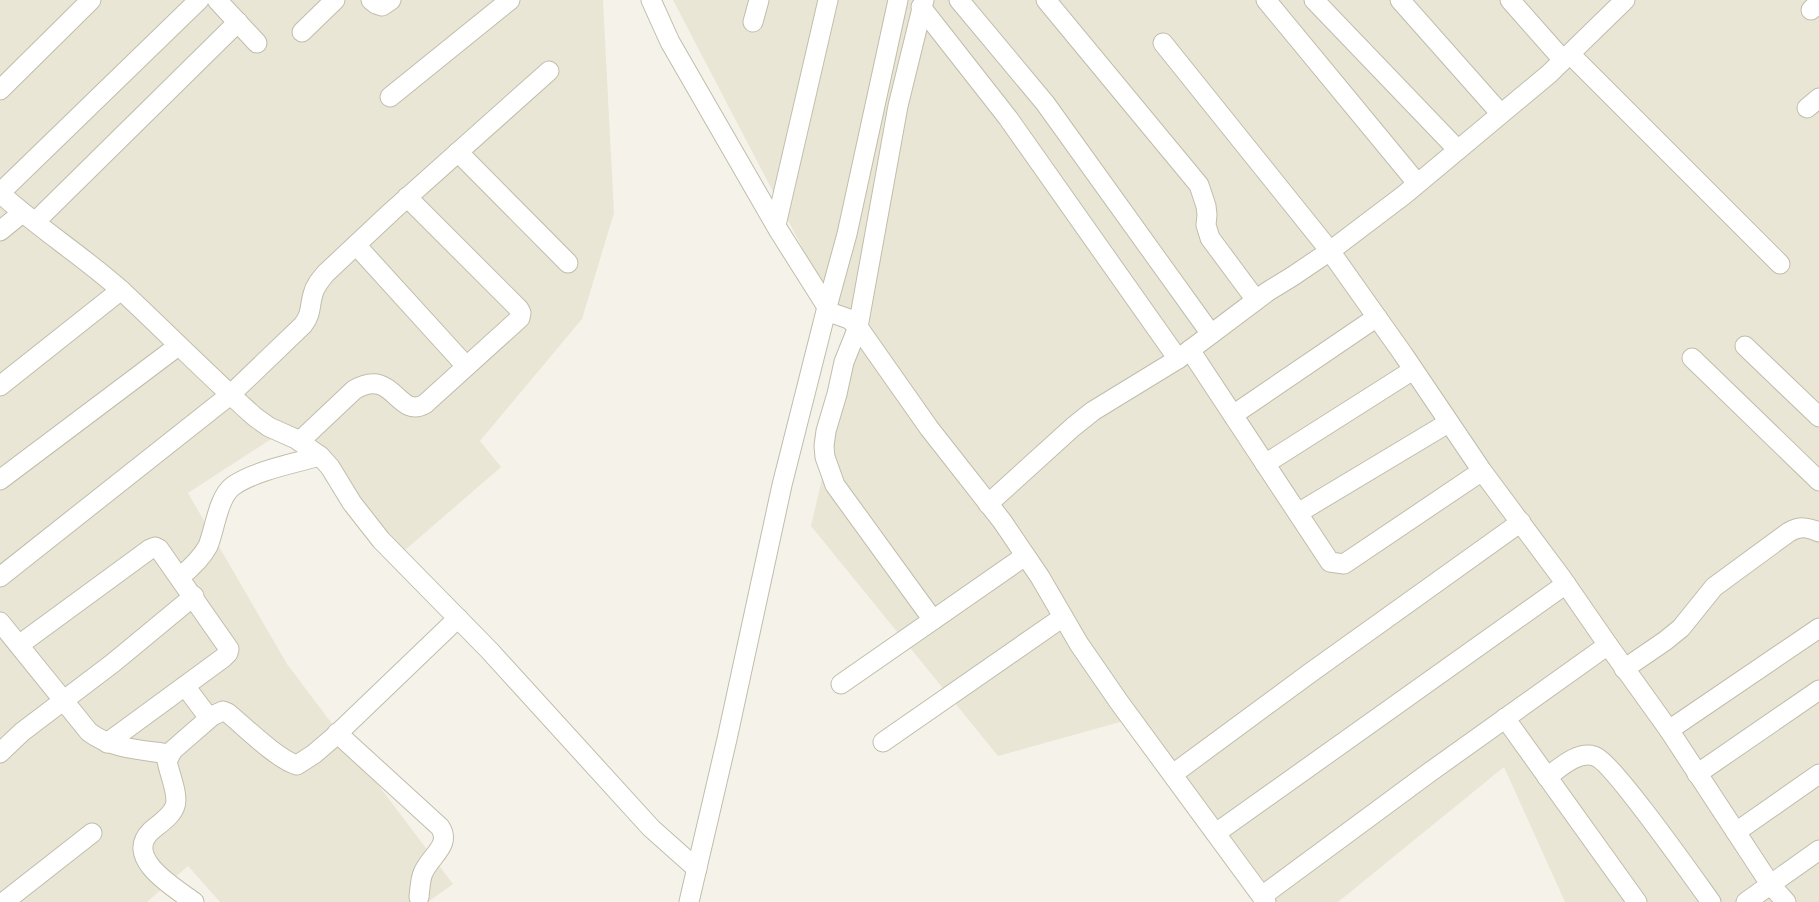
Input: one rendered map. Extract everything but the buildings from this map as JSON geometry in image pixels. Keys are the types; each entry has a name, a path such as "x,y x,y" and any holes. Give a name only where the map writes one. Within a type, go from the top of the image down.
{"street":[{"path":"0,90 91,0"},
{"path":"199,0 0,193 28,218 121,290 230,395 269,427 300,442 320,456 330,468 352,503 381,540 521,684 651,828 697,870"},
{"path":"217,0 257,43"},
{"path":"302,32 335,0"},
{"path":"371,0 382,6 391,0"},
{"path":"390,96 510,0"},
{"path":"651,0 670,42 776,225 842,317 988,504 1025,556 1079,644 1102,677 1264,899 1430,772 1608,645"},
{"path":"753,22 759,0"},
{"path":"776,225 828,0"},
{"path":"898,0 851,216 842,317 844,362 826,431 824,446 825,457 835,485 933,620"},
{"path":"960,0 1045,103 1211,334"},
{"path":"1046,0 1199,185 1206,206 1206,226 1210,238 1256,300"},
{"path":"1266,0 1417,184"},
{"path":"1314,0 1458,150"},
{"path":"1400,0 1501,114"},
{"path":"1510,0 1780,264"},
{"path":"988,504 1093,411 1184,354 1256,300 1330,251 1417,184 1567,57 1625,0"},
{"path":"689,902 727,739 782,485 842,317 898,106 922,4"},
{"path":"922,4 1184,354 1233,415 1330,562 1344,564 1482,471"},
{"path":"0,232 28,218 238,22"},
{"path":"1163,43 1330,251 1482,471 1566,584 1624,669 1669,730 1770,884 1786,902"},
{"path":"0,577 230,395 303,325 310,316 312,296 317,284 407,197 549,71"},
{"path":"458,152 568,263"},
{"path":"300,442 354,390 364,384 382,385 410,407 418,408 425,404 515,323 521,313 407,197"},
{"path":"356,245 466,366"},
{"path":"0,386 121,290"},
{"path":"1233,415 1376,317"},
{"path":"0,480 178,346"},
{"path":"1745,346 1819,417"},
{"path":"1692,358 1819,481"},
{"path":"1265,464 1414,370"},
{"path":"1298,513 1448,422"},
{"path":"180,577 198,562 207,546 226,493 232,486 265,472 320,456"},
{"path":"1173,774 1521,522"},
{"path":"1624,669 1681,628 1714,587 1789,532 1802,527 1808,527 1819,532"},
{"path":"19,645 150,549 155,547 159,549 194,596 229,649 228,653 107,743"},
{"path":"841,684 1025,556"},
{"path":"1216,833 1566,584"},
{"path":"3,744 63,701 194,596"},
{"path":"883,742 1063,617"},
{"path":"182,899 146,862 143,851 144,842 149,833 172,812 176,805 176,797 167,761 169,754 209,718 217,712 223,711 291,763 298,765 314,754 337,733 458,618"},
{"path":"0,622 89,732 107,743 169,754"},
{"path":"1669,730 1819,628"},
{"path":"185,686 209,718"},
{"path":"1697,774 1819,690"},
{"path":"1505,718 1637,902"},
{"path":"337,733 440,826 444,833 444,842 424,872 418,897"},
{"path":"1547,777 1574,758 1592,755 1600,758 1629,792 1711,902"},
{"path":"1736,832 1819,774"},
{"path":"4,902 92,833"},
{"path":"1746,902 1819,850"}],"shaded area":[{"path":"0,0 603,0 614,213 582,319 480,441 501,467 404,551 285,430 188,493 287,664 453,884 428,902 220,902 188,866 147,902 0,902"},
{"path":"673,0 1819,0 1819,902 1565,902 1504,767 1338,902 1268,902 1131,719 998,756 811,526 853,345"}]}
